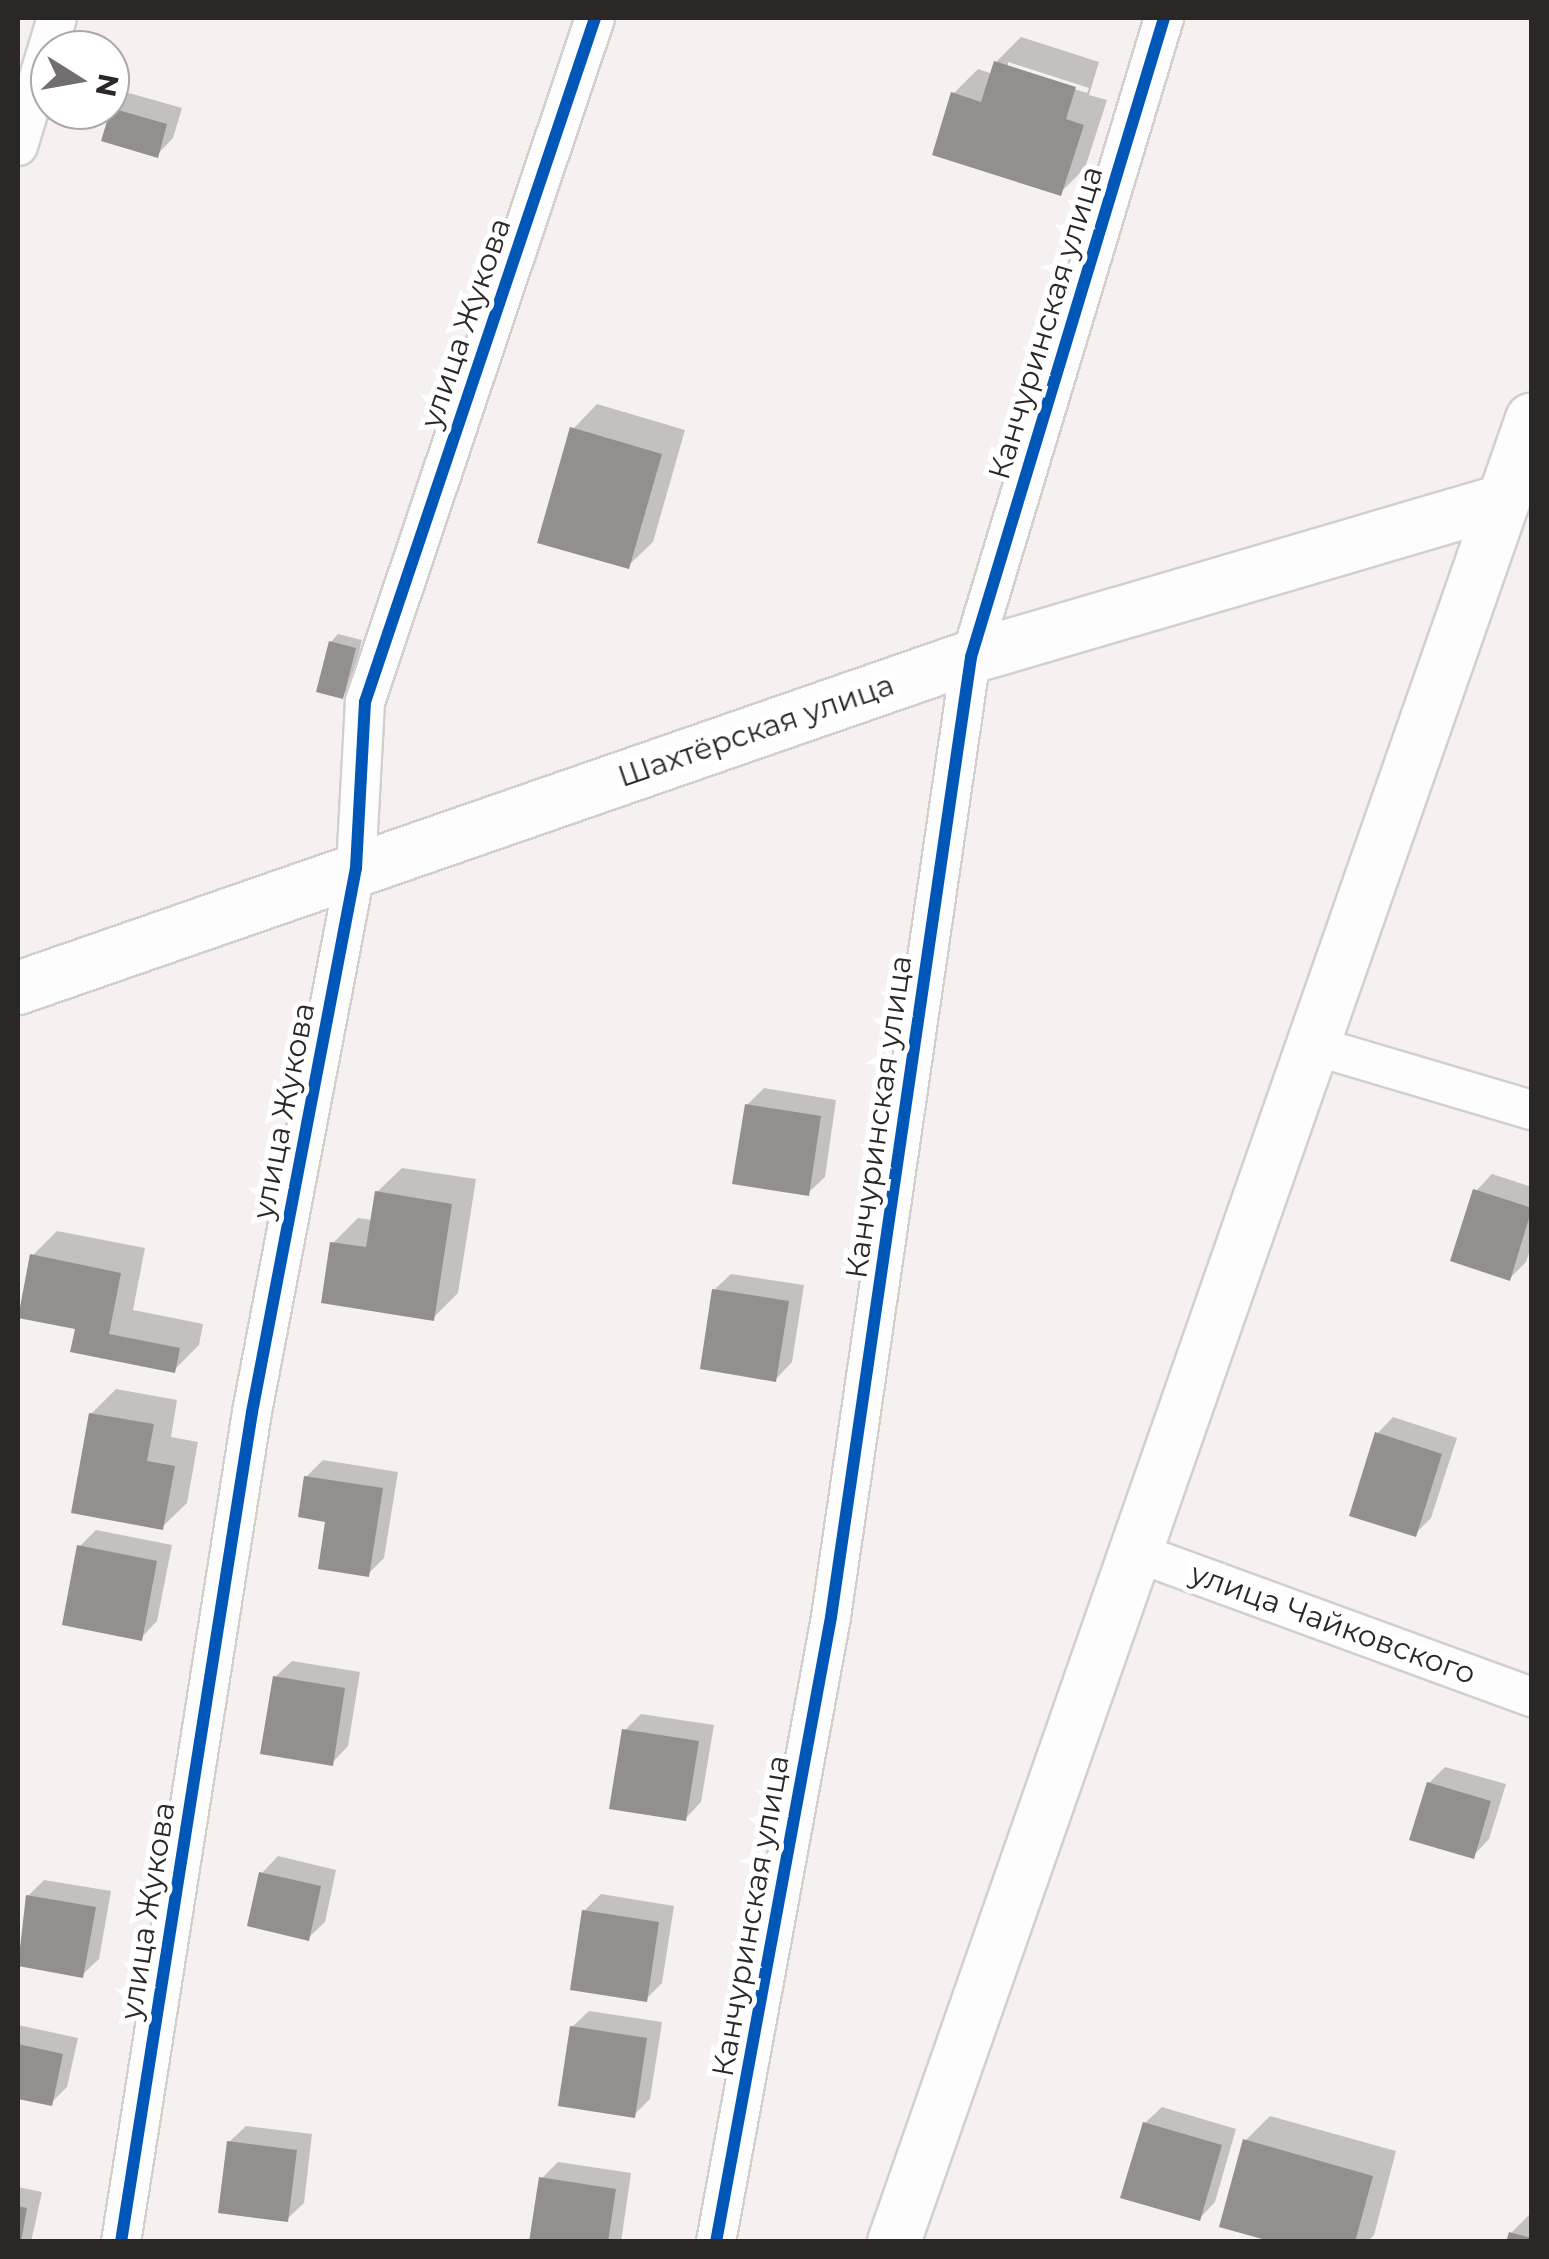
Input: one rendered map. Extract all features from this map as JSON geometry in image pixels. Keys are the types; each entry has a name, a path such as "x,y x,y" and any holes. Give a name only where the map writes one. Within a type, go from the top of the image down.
{"main road":[{"name":"Шахтёрская улица","path":"18,988 971,657 1521,458"},
{"path":"894,2242 1521,458"}],"street":[{"path":"18,146 58,18"},
{"name":"улица Жукова","path":"122,2242 252,1412 356,868 366,702 595,18"},
{"name":"Канчуринская улица","path":"716,2242 831,1618 971,657 1164,18"},
{"path":"1312,1045 1532,1110"},
{"name":"улица Чайковского","path":"1135,1552 1532,1697"}],"building":[{"path":"994,61 1076,87 1066,119 1084,125 1061,196 932,155 951,92 981,102"},
{"path":"130,113 167,124 158,158 101,141 104,130 130,130"},
{"path":"570,427 662,454 629,569 537,543"},
{"path":"329,641 356,648 343,699 316,692"},
{"path":"745,1104 821,1116 809,1196 732,1184"},
{"path":"1473,1189 1532,1208 1510,1281 1450,1261"},
{"path":"375,1191 452,1204 434,1321 321,1303 330,1242 366,1247"},
{"path":"30,1254 121,1273 109,1334 180,1348 175,1373 70,1352 75,1329 18,1318"},
{"path":"712,1289 789,1301 776,1382 700,1369"},
{"path":"89,1413 154,1424 147,1461 175,1466 163,1530 71,1513"},
{"path":"1375,1432 1442,1454 1416,1537 1349,1516"},
{"path":"304,1476 383,1488 369,1577 318,1569 325,1522 298,1517"},
{"path":"77,1545 157,1561 142,1641 62,1625"},
{"path":"273,1676 345,1688 333,1766 260,1754"},
{"path":"622,1729 699,1741 686,1821 609,1809"},
{"path":"1427,1782 1491,1801 1474,1859 1409,1840"},
{"path":"259,1872 321,1886 309,1941 247,1926"},
{"path":"26,1895 96,1907 83,1978 18,1966"},
{"path":"582,1910 659,1922 647,2002 570,1990"},
{"path":"570,2026 647,2038 635,2118 558,2106"},
{"path":"18,2044 63,2054 52,2106 18,2099"},
{"path":"1143,2122 1222,2145 1200,2221 1120,2198"},
{"path":"1243,2139 1373,2176 1355,2242 1273,2242 1219,2227"},
{"path":"227,2141 297,2150 288,2222 218,2213"},
{"path":"539,2177 616,2189 608,2242 529,2242"},
{"path":"18,2206 27,2208 21,2242 18,2242"},
{"path":"1509,2232 1532,2238 1532,2242 1506,2242"}],"cycle path":[{"path":"121,2242 252,1412 356,868 365,702 595,18"},
{"path":"716,2242 831,1617 971,657 1164,18"}]}
